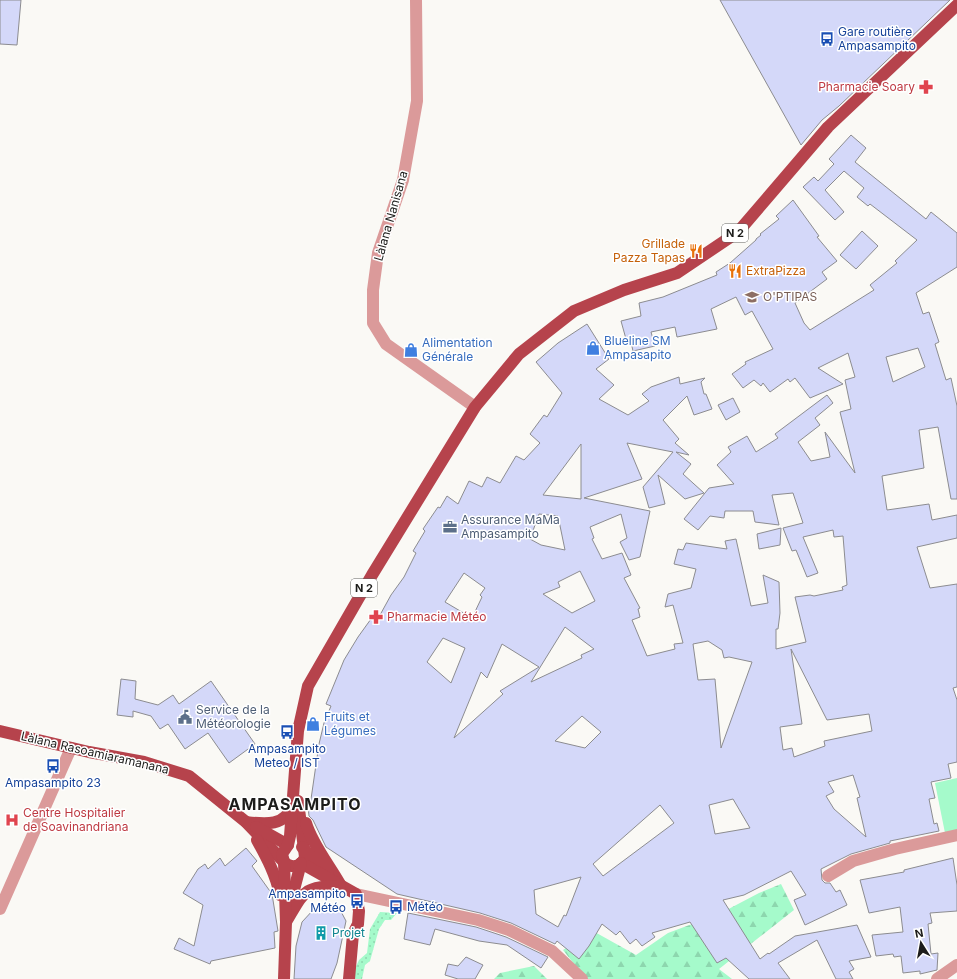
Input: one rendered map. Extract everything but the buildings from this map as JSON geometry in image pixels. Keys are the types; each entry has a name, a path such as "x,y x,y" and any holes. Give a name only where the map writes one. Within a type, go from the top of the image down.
{"main road":[{"name":"N 2","path":"284,979 286,922 284,862 282,854 288,845 290,836 299,725 308,686 372,574 475,407 519,354 574,311 624,290 677,273 738,232 828,126 957,5"},
{"name":"Làlana Rasoamiaramanana","path":"0,731 71,748 144,762 189,776 246,822 284,862"},
{"name":"N 2","path":"286,922 301,864 305,857 295,784"},
{"path":"246,822 274,824 284,817 292,807 295,784"},
{"path":"295,784 313,842 327,861 341,886"},
{"path":"246,822 268,858 278,883 286,922"},
{"name":"Làlana Rasoamiaramanana","path":"246,822 288,845"},
{"path":"288,845 295,843 341,886"},
{"path":"284,862 290,866 301,864 356,894 359,911 358,924 353,934 349,979"},
{"path":"286,922 303,894 308,890 318,886 341,886"}],"street":[{"name":"Làlana Nanisana","path":"416,0 417,101 403,180 378,253 373,290 373,323 386,344 475,407"},
{"path":"0,909 71,748"},
{"path":"828,876 852,862 895,849 957,835"},
{"path":"356,894 478,920 509,930 552,951 582,979"},
{"path":"937,979 957,965"}],"green space":[{"path":"957,778 957,835 946,838 935,783"},
{"path":"781,884 794,910 719,969 732,979 586,979 563,950 593,931 636,955 668,933 719,914 759,893"},
{"path":"380,912 397,913 391,920 385,920 379,929 370,961 365,965 362,979 350,979 359,960 367,953 370,929"},
{"path":"534,966 547,979 494,979 500,973"}],"place":[{"name":"Gare routière Ampasampito","path":"827,39"},
{"name":"Pharmacie Soary","path":"926,87"},
{"name":"Grillade Pazza Tapas","path":"696,251"},
{"name":"ExtraPizza","path":"735,271"},
{"name":"O'PTIPAS","path":"752,297"},
{"name":"Blueline SM Ampasapito","path":"593,348"},
{"name":"Alimentation Générale","path":"411,350"},
{"name":"Assurance MaMa Ampasampito","path":"450,527"},
{"name":"Pharmacie Météo","path":"376,617"},
{"name":"Service de la Météorologie","path":"185,717"},
{"name":"Fruits et Légumes","path":"313,724"},
{"name":"Ampasampito Meteo / IST","path":"287,732"},
{"name":"Ampasampito 23","path":"53,766"},
{"name":"Centre Hospitalier de Soavinandriana","path":"12,820"},
{"name":"Ampasampito Météo","path":"357,901"},
{"name":"Météo","path":"396,907"},
{"name":"Projet","path":"321,933"}],"district":[{"name":"AMPASAMPITO","path":"295,804"}]}
